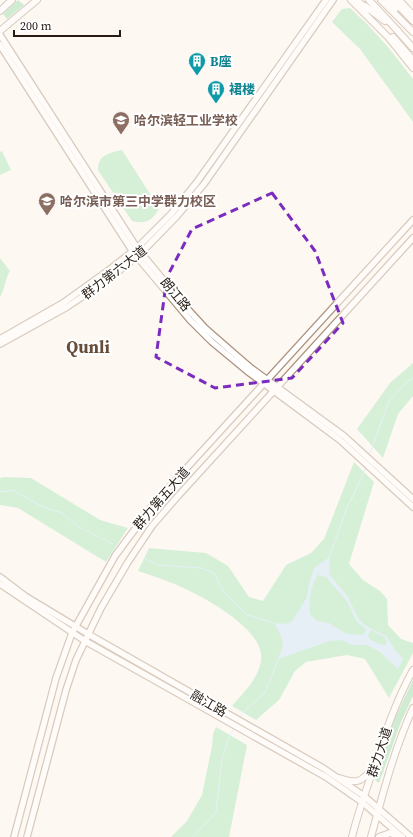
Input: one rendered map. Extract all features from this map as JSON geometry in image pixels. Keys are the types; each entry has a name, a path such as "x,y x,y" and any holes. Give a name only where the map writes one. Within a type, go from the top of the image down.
{"main road":[{"path":"0,11 12,0"},
{"path":"0,30 37,0"},
{"name":"群力第六大道","path":"0,338 64,303 137,252 197,182 326,0"},
{"name":"群力第六大道","path":"0,344 67,307 109,279 177,216 204,184 333,0"},
{"path":"351,0 389,38 413,68"},
{"path":"368,0 413,48"},
{"path":"381,0 406,24"},
{"path":"388,0 413,32"},
{"path":"393,0 413,21"},
{"path":"399,0 413,15"},
{"path":"359,2 397,30"},
{"path":"359,2 393,36 413,60"},
{"name":"朗江路","path":"0,35 137,252"},
{"name":"朗江路","path":"0,45 137,252 183,312 202,332 355,450 413,499"},
{"name":"群力第五大道","path":"14,836 56,678 72,633 115,556 152,506 413,220"},
{"name":"群力第五大道","path":"27,837 66,690 76,660 101,608 128,562 152,526 178,496 413,238"},
{"name":"朗江路","path":"372,465 413,507"},
{"name":"融江路","path":"0,577 25,596 379,808 411,837"},
{"name":"融江路","path":"0,584 85,641 228,717"},
{"name":"群力大道","path":"352,837 363,799 391,717 404,686 413,670"},
{"name":"群力大道","path":"371,837 389,770 413,708"},
{"name":"融江路","path":"244,727 308,759 338,778 363,799 377,815 402,837"},
{"path":"338,778 352,782 358,781 368,773 376,762"},
{"path":"379,837 390,833 402,837"}],"highlighted area":[{"path":"272,193 315,251 343,323 292,378 215,388 156,357 167,277 192,229"}],"green space":[{"path":"18,0 24,5 7,19 3,14"},
{"path":"350,8 388,47 413,79 413,122 360,49 332,22 342,9"},
{"path":"122,150 159,208 152,218 145,222 132,221 98,170 98,165 102,158"},
{"path":"2,151 11,170 0,175 0,152"},
{"path":"0,258 10,271 0,297"},
{"path":"413,363 413,396 398,414 383,458 357,429 390,383"},
{"path":"354,462 374,482 349,564 363,580 380,591 387,599 388,625 401,639 413,643 413,653 389,698 365,659 347,655 306,662 295,671 279,700 256,720 232,706 256,676 261,661 261,654 257,643 249,631 237,620 207,600 178,585 138,571 149,548 206,553 228,566 249,597 263,601 286,565 311,553 324,539"},
{"path":"0,478 31,478 100,520 128,528 106,562 18,508 0,505"},
{"path":"413,680 413,696 401,722 379,783 375,780 394,720"},
{"path":"216,727 247,745 229,837 171,837 187,821 202,795 213,734"}],"water":[{"path":"330,557 329,574 348,597 359,620 368,627 386,636 403,659 398,669 380,652 367,645 352,645 341,640 330,641 278,659 283,644 280,633 274,623 288,624 293,620 307,597 314,568","holes":["318,575 326,577 346,600 357,622 366,629 364,635 347,634 329,623 317,621 310,614 311,593 313,584","371,630 384,637 387,642 385,646 370,640 368,635"]}],"waterway":[{"path":"369,456 389,401 405,384 413,378"},
{"path":"329,558 346,510 366,466"},
{"path":"0,492 13,490 43,507 62,513 79,527 113,544"},
{"path":"145,559 158,565 202,568 215,574 223,591 247,615 274,623"},
{"path":"240,717 242,713 265,693 279,658"},
{"path":"193,837 216,812 222,759 230,735 234,729"}],"place":[{"name":"B座","path":"197,76"},
{"name":"裙楼","path":"216,104"},
{"name":"哈尔滨轻工业学校","path":"121,135"},
{"name":"哈尔滨市第三中学群力校区","path":"47,216"}],"district":[{"name":"Qunli","path":"88,347"}]}
